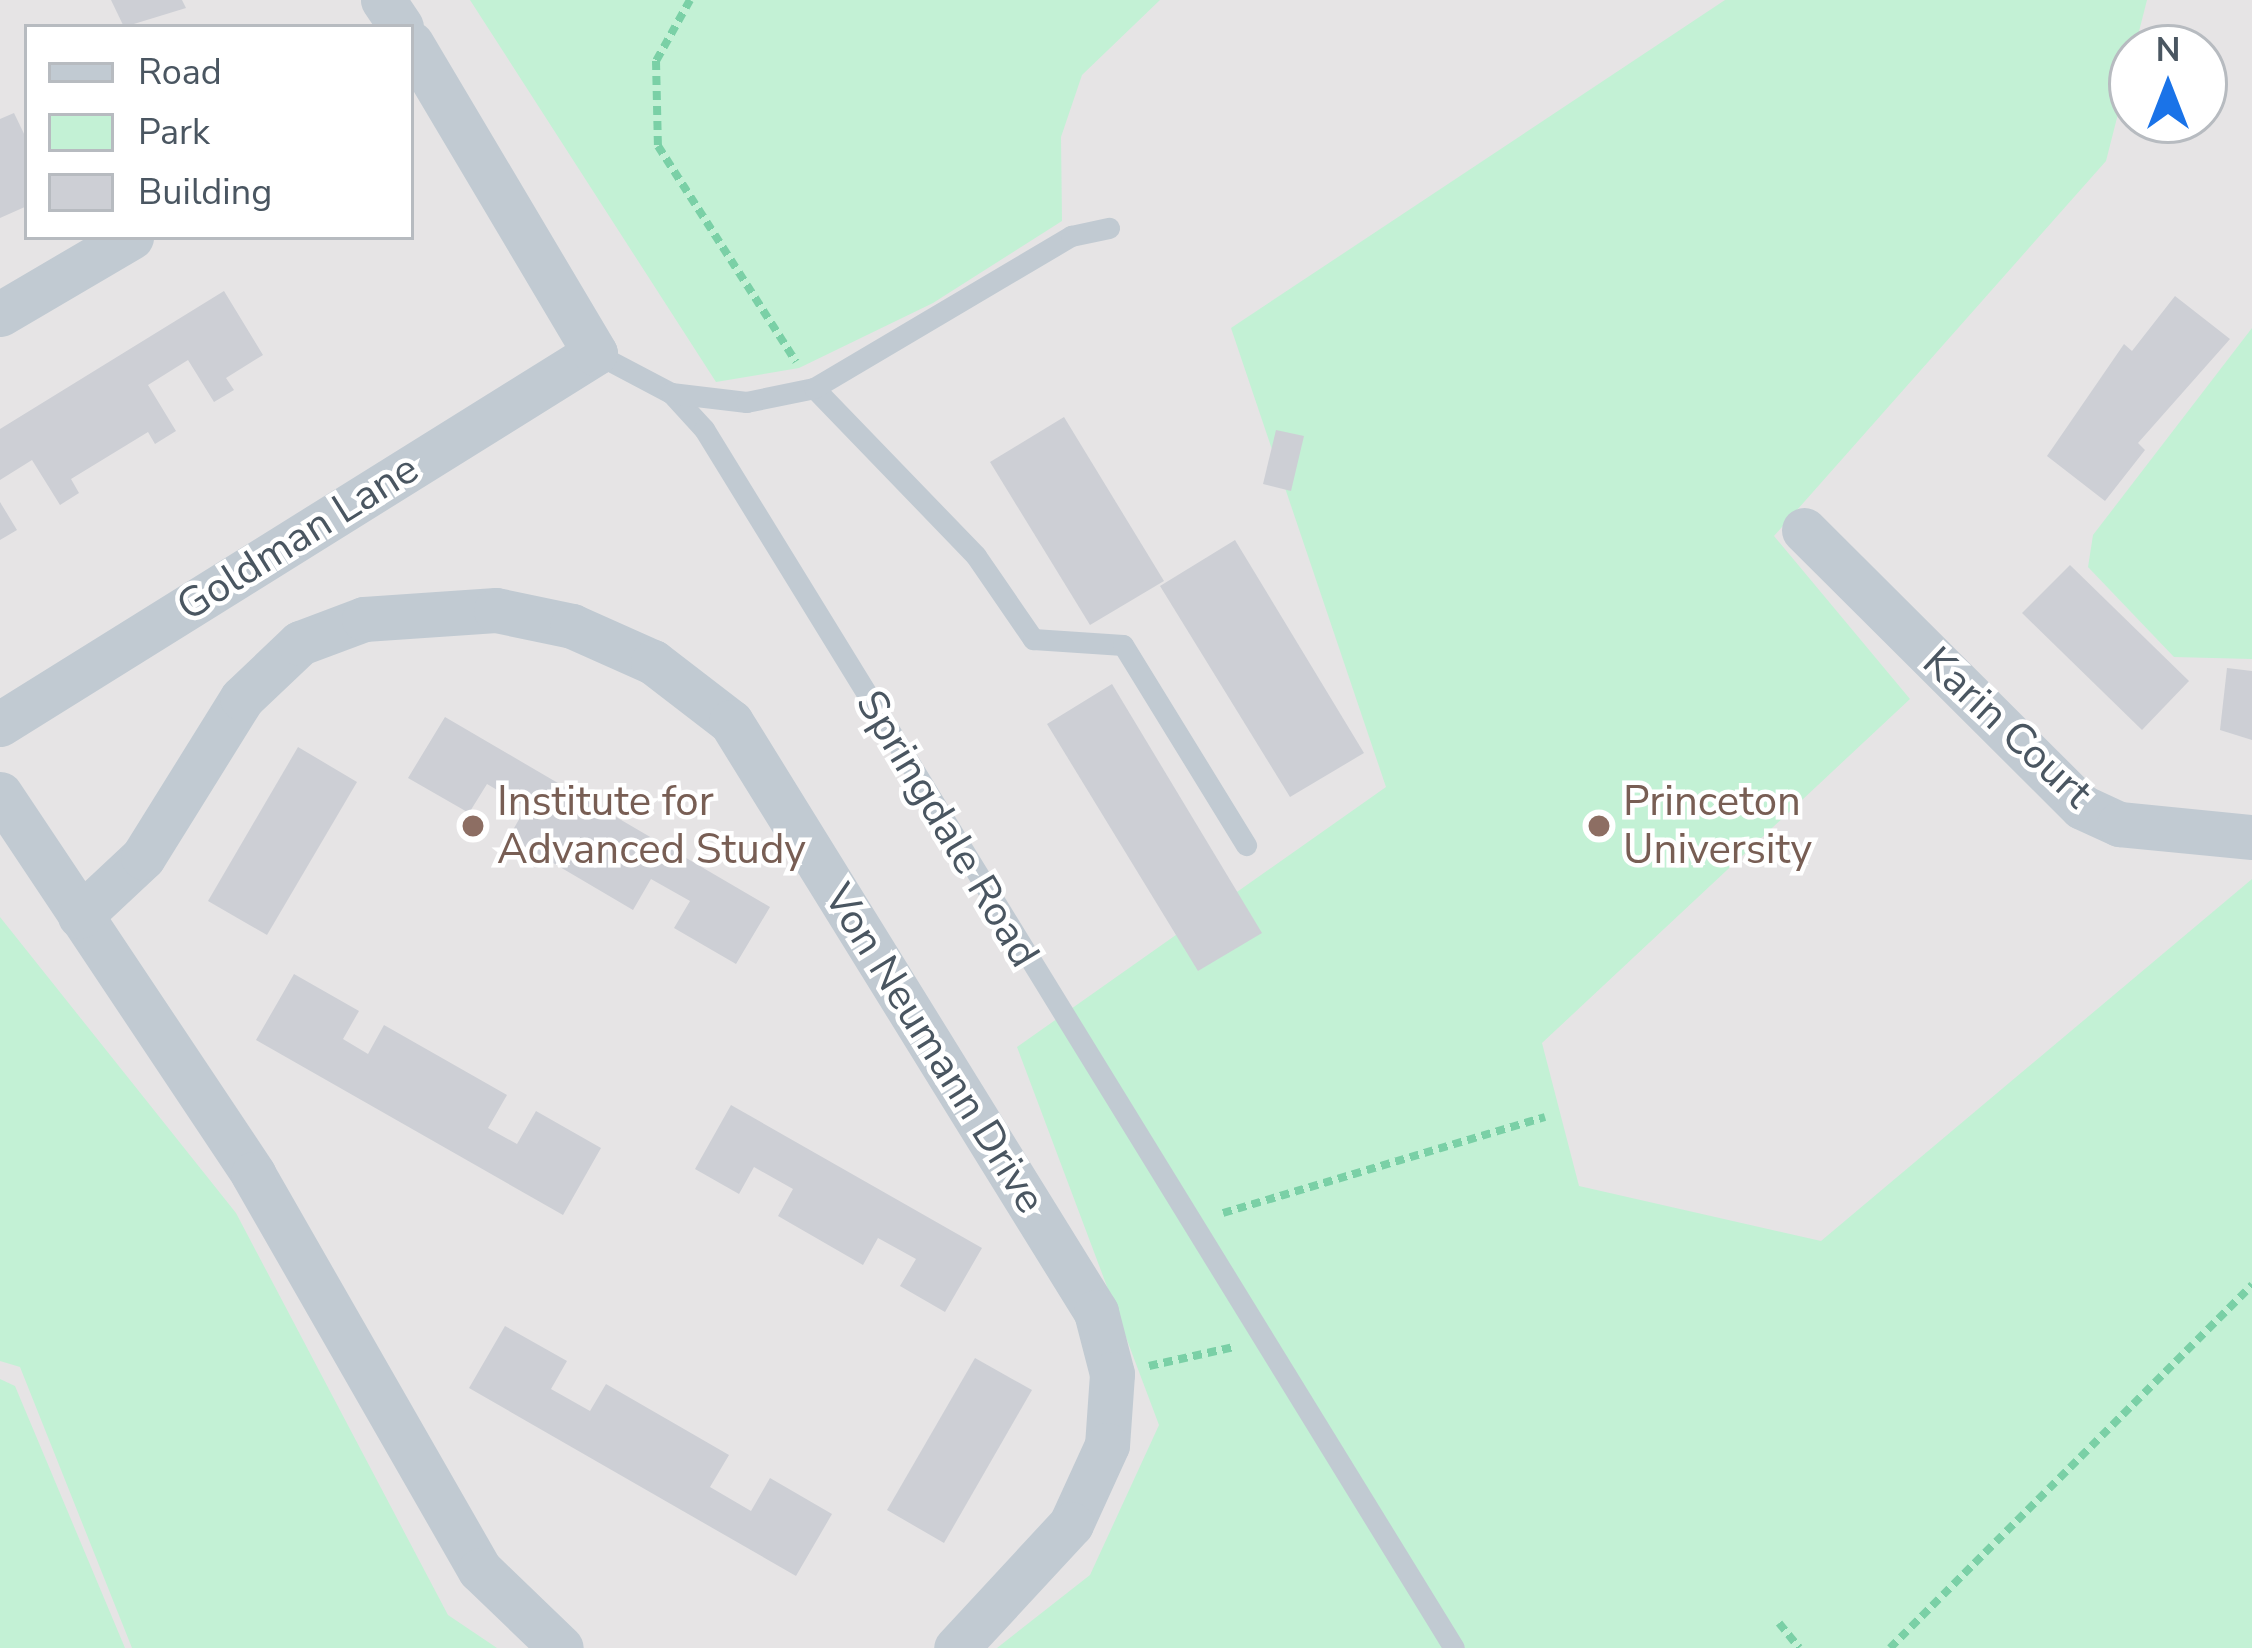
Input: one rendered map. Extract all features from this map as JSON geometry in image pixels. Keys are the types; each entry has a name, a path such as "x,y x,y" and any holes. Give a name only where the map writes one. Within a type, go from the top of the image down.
{"street":[{"path":"414,49 595,353"},
{"path":"0,314 126,240"},
{"name":"Goldman Lane","path":"0,724 595,353"},
{"name":"Karin Court","path":"1804,530 2082,807 2120,824 2252,838"},
{"name":"Von Neumann Drive","path":"80,916 143,856 242,698 300,643 364,619 496,610 592,635 653,662 731,722 1096,1312 1112,1374 1107,1445 1071,1524 956,1648"},
{"path":"0,794 253,1174 480,1570 561,1648"}],"lane":[{"path":"671,393 746,401 814,388 1071,236 1109,228"},
{"name":"Springdale Road","path":"595,353 671,393 704,429 1259,1342 1454,1648"},
{"path":"814,388 976,556 1033,638 1123,646 1246,845"}],"path":[{"path":"690,0 656,61 658,146 814,388"},
{"path":"1186,1223 1545,1117"},
{"path":"1890,1648 2252,1285"},
{"path":"1112,1374 1259,1342"},
{"path":"1779,1623 1799,1648"}],"shaded area":[{"path":"0,0 2252,0 2252,1648 0,1648"}],"green space":[{"path":"470,0 1160,0 1082,75 1061,137 1062,221 933,303 799,368 716,382"},
{"path":"1725,0 2147,0 2141,24 2108,24 2110,144 2106,161 1774,536 1910,699 1542,1043 1579,1186 1821,1241 2252,879 2252,1648 997,1648 1090,1575 1159,1425 1017,1047 1386,787 1231,328"},
{"path":"2252,328 2252,659 2174,657 2088,567 2093,535"},
{"path":"0,917 236,1213 448,1615 497,1648 132,1648 20,1367 0,1361"},
{"path":"0,1379 15,1386 125,1648 0,1648"}],"building":[{"path":"111,0 182,0 186,8 134,24 123,24"},
{"path":"14,113 24,134 24,207 0,218 0,119"},
{"path":"224,291 263,355 226,378 234,390 214,402 188,360 148,385 176,431 155,444 148,432 71,479 79,493 60,505 32,460 0,480 0,429"},
{"path":"2175,296 2230,339 2138,443 2145,450 2105,501 2047,456 2124,344 2132,351"},
{"path":"1064,417 1164,581 1090,625 990,462"},
{"path":"1276,430 1304,436 1291,491 1263,484"},
{"path":"0,502 17,530 0,540"},
{"path":"1235,540 1364,753 1290,797 1160,586"},
{"path":"2070,565 2189,681 2142,730 2022,613"},
{"path":"2227,668 2252,671 2252,740 2220,730"},
{"path":"1112,684 1262,933 1198,971 1047,724"},
{"path":"445,717 770,907 736,964 674,928 690,901 651,879 633,910 509,837 526,807 487,784 469,813 408,778"},
{"path":"298,747 357,782 267,935 208,901"},
{"path":"294,974 359,1011 343,1039 368,1054 384,1025 507,1095 488,1128 517,1144 536,1111 601,1148 563,1215 256,1040"},
{"path":"731,1105 982,1248 945,1312 900,1286 916,1259 878,1238 863,1265 778,1216 793,1189 754,1167 739,1194 695,1169"},
{"path":"505,1326 567,1361 551,1389 590,1411 606,1384 729,1455 710,1487 751,1511 770,1478 832,1514 796,1576 469,1388"},
{"path":"975,1358 1032,1390 944,1543 887,1510"}],"place":[{"name":"Institute for Advanced Study","path":"473,826"},
{"name":"Princeton University","path":"1599,826"}]}
